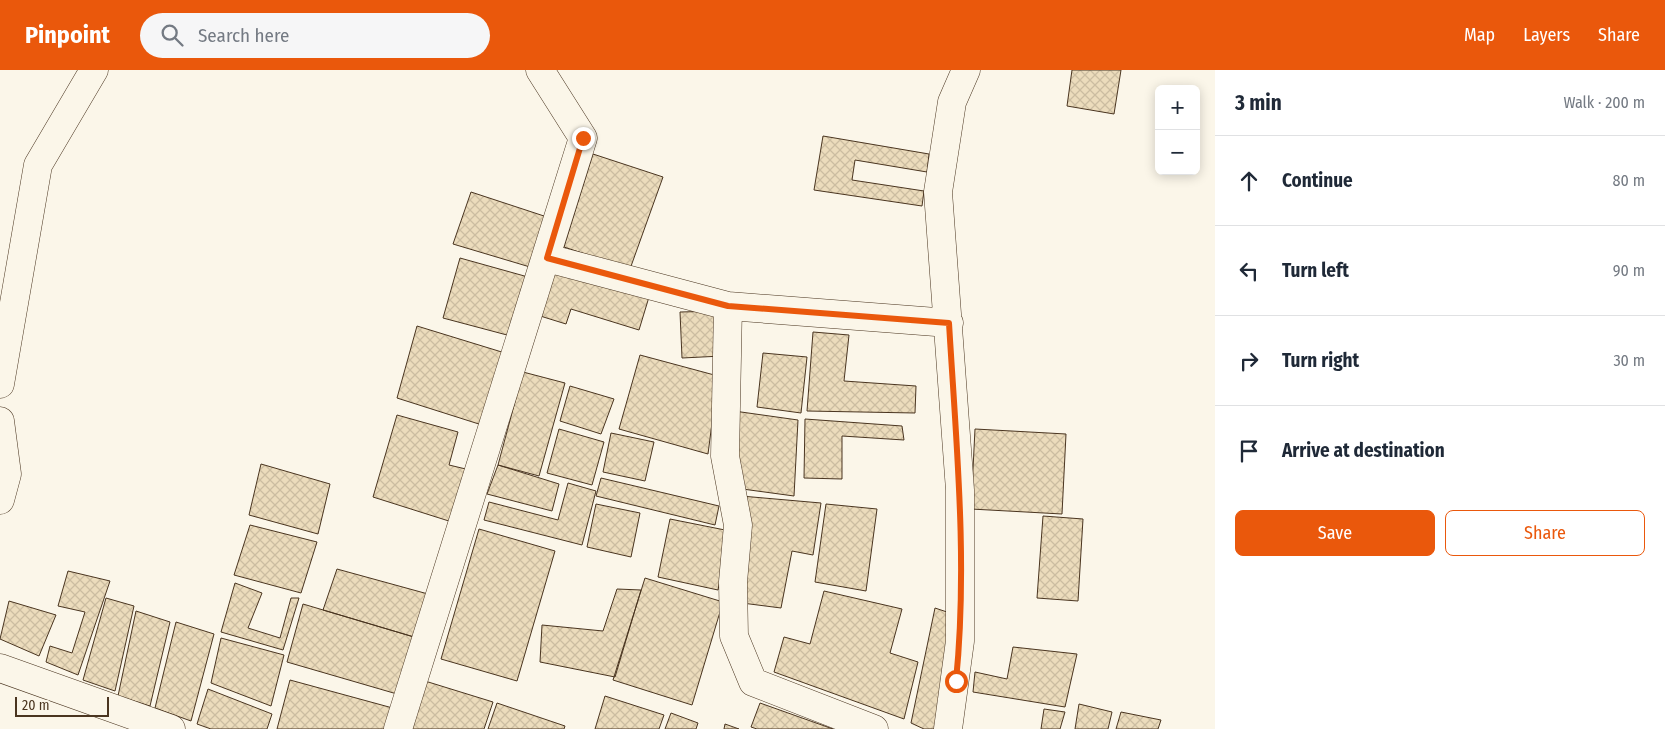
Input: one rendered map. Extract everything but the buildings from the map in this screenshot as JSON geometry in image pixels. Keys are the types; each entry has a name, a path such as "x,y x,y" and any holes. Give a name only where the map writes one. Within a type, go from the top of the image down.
{"street":[{"path":"0,384 38,165 94,70"},
{"path":"398,729 583,138 540,70"},
{"path":"948,729 960,641 960,490 938,192 952,102 966,70"},
{"path":"547,258 728,306 949,323"},
{"path":"728,306 725,456 738,525 733,582 734,636 753,682 874,729"},
{"path":"0,421 7,474 0,500"},
{"path":"0,668 170,729"}],"route":[{"path":"583,138 547,258 728,306 949,323 960,490 960,641 956,681"}]}
